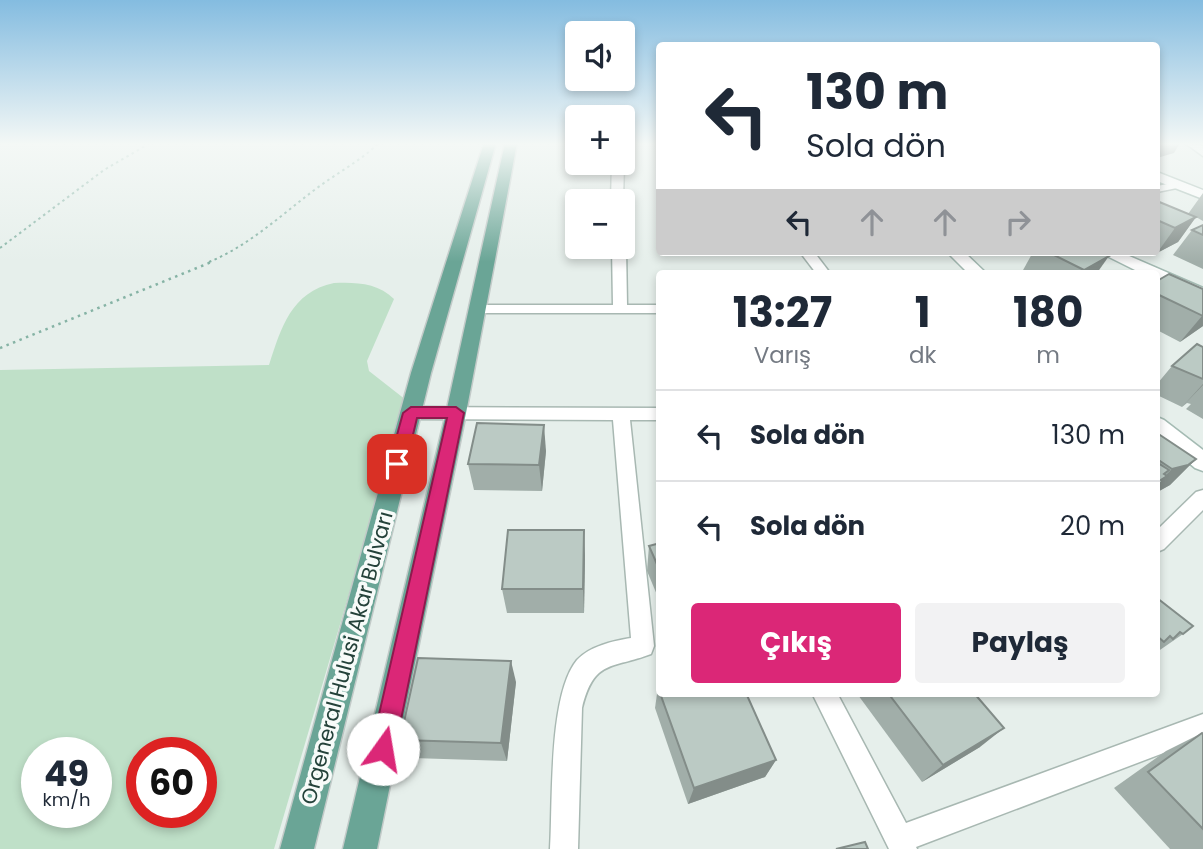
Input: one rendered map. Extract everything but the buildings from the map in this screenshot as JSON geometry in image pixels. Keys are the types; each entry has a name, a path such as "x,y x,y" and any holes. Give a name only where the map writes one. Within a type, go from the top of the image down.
{"main road":[{"name":"Orgeneral Hulusi Akar Bulvarı","path":"297,849 411,413 479,183"},
{"path":"360,849 456,413 503,183"}],"street":[{"path":"1172,183 1203,195"},
{"path":"1160,188 1178,185"},
{"path":"971,256 987,270"},
{"path":"1101,256 1123,270"},
{"path":"1102,256 1139,270"},
{"path":"619,259 620,309"},
{"path":"1160,278 1203,294"},
{"path":"1160,287 1203,308"},
{"path":"477,309 656,309"},
{"path":"411,413 656,414"},
{"path":"564,849 573,692 579,678 595,658 643,646 621,413"},
{"path":"1160,413 1203,446"},
{"path":"1160,427 1203,462"},
{"path":"1160,540 1203,498"},
{"path":"826,697 902,844 1193,737"}],"path":[{"path":"0,248 86,183"},
{"path":"0,348 227,255 325,183"}],"green space":[{"path":"334,283 358,283 381,290 394,299 367,361 369,371 406,400 274,849 0,849 0,370 269,365 284,325 307,294"}],"route":[{"path":"383,749 456,413 411,413 397,464"}]}
